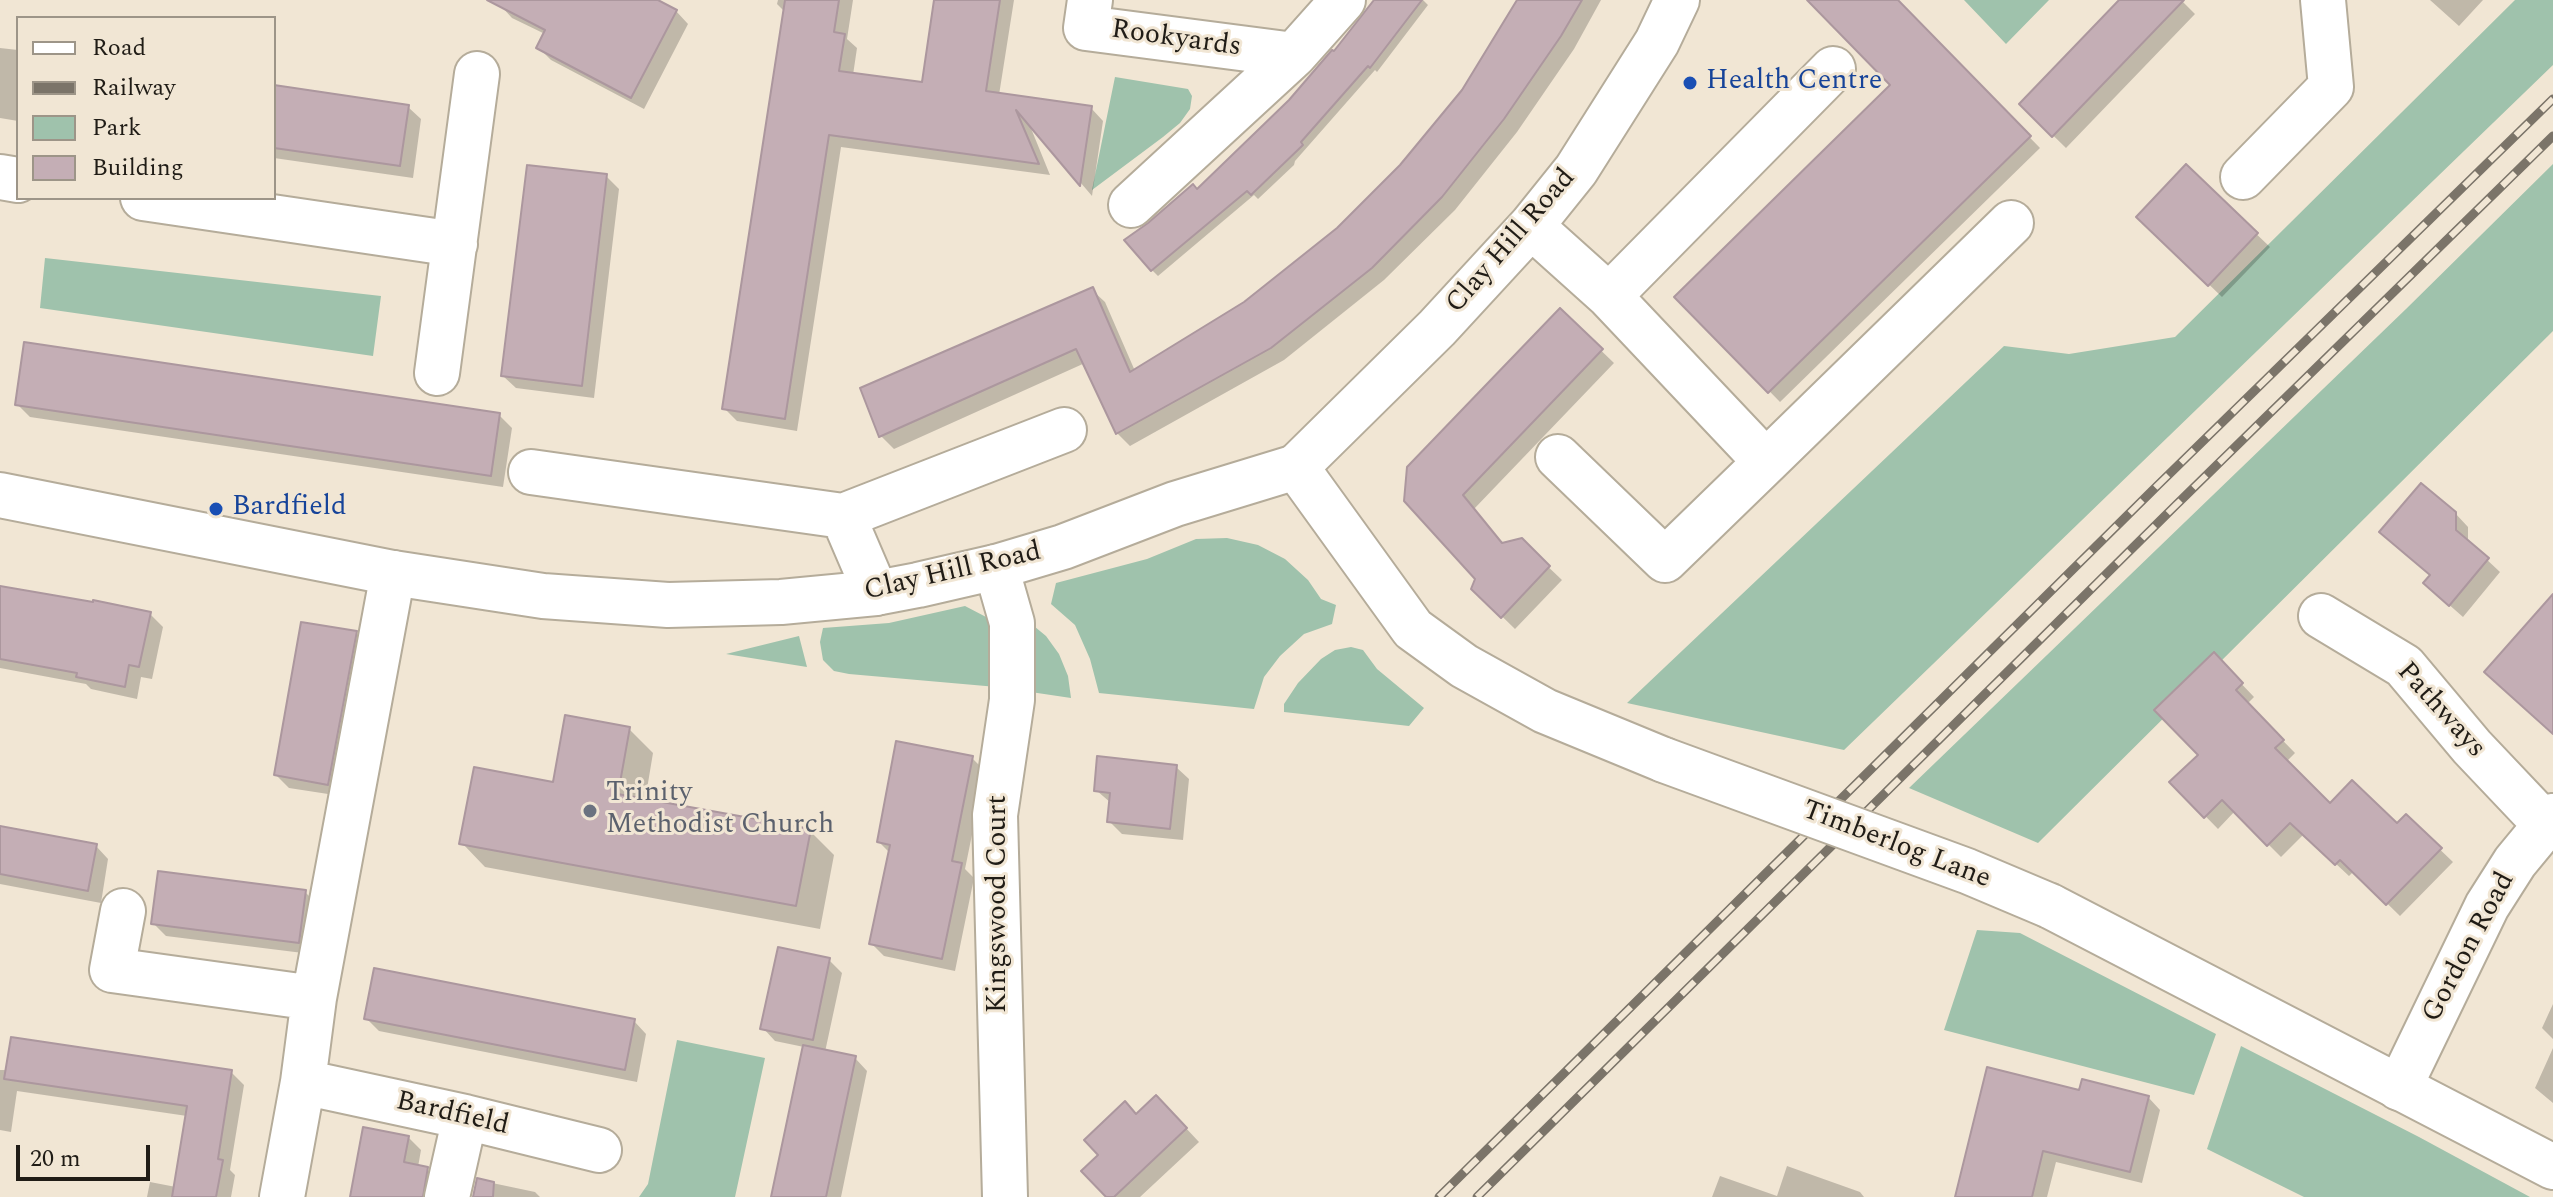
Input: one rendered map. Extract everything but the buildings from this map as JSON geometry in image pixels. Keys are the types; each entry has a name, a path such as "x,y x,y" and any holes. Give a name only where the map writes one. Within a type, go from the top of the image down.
{"street":[{"name":"Rookyards","path":"1090,0 1086,28 1294,55"},
{"name":"Rookyards","path":"1131,205 1294,55 1343,0"},
{"name":"Clay Hill Road","path":"0,495 393,573 543,596 668,605 781,602 876,593 996,567 1063,547 1175,504 1296,467 1437,328 1531,226 1576,170 1657,42 1677,0"},
{"path":"2243,177 2331,87 2323,0"},
{"path":"1609,296 1833,69"},
{"path":"437,373 477,74"},
{"path":"157,200 455,244"},
{"path":"1558,457 1665,560 2011,223"},
{"path":"1531,226 1609,296 1766,462"},
{"path":"531,472 843,516 1064,430"},
{"name":"Timberlog Lane","path":"1296,467 1413,629 1464,666 1545,711 1664,760 1967,871 2050,906 2553,1167"},
{"path":"843,516 876,593"},
{"name":"Kingswood Court","path":"996,567 1012,623 1012,700 995,815 1005,1197"},
{"path":"282,1197 303,1082 314,998 393,573"},
{"name":"Pathways","path":"2321,616 2404,666 2472,747 2549,820"},
{"name":"Gordon Road","path":"2399,1088 2487,906 2515,862 2549,820"},
{"path":"123,911 112,970 314,998"},
{"name":"Bardfield","path":"303,1082 599,1150"},
{"path":"447,1197 465,1117"}],"green space":[{"path":"1964,0 2049,0 2006,44"},
{"path":"2515,0 2553,0 2553,65 1844,750 1627,703 2004,346 2069,354 2175,337"},
{"path":"1115,77 1188,89 1192,96 1190,109 1180,123 1092,190"},
{"path":"2553,164 2553,331 2038,843 1909,788 2406,309"},
{"path":"45,258 381,296 373,356 40,308"},
{"path":"1227,538 1258,545 1285,559 1308,580 1321,599 1336,605 1332,624 1304,634 1280,656 1264,677 1254,709 1099,693 1090,659 1075,625 1051,604 1056,583 1147,559 1196,539"},
{"path":"965,606 988,618 998,631 997,687 849,674 834,671 823,660 820,642 823,628 889,623"},
{"path":"1029,622 1046,636 1059,654 1068,676 1071,698 1024,691"},
{"path":"799,636 807,667 726,654"},
{"path":"1351,647 1363,650 1377,669 1424,708 1409,726 1284,712 1284,704 1298,683 1321,659 1335,650"},
{"path":"1977,930 2020,933 2216,1034 2194,1095 1944,1030"},
{"path":"677,1040 765,1058 735,1197 639,1197 648,1184"},
{"path":"2241,1046 2530,1197 2304,1197 2207,1149"}],"railway":[{"path":"1439,1197 2553,99"},
{"path":"1477,1197 2553,136"}],"place":[{"name":"Health Centre","path":"1690,83"},
{"name":"Bardfield","path":"216,509"},
{"name":"Trinity Methodist Church","path":"590,811"}]}
